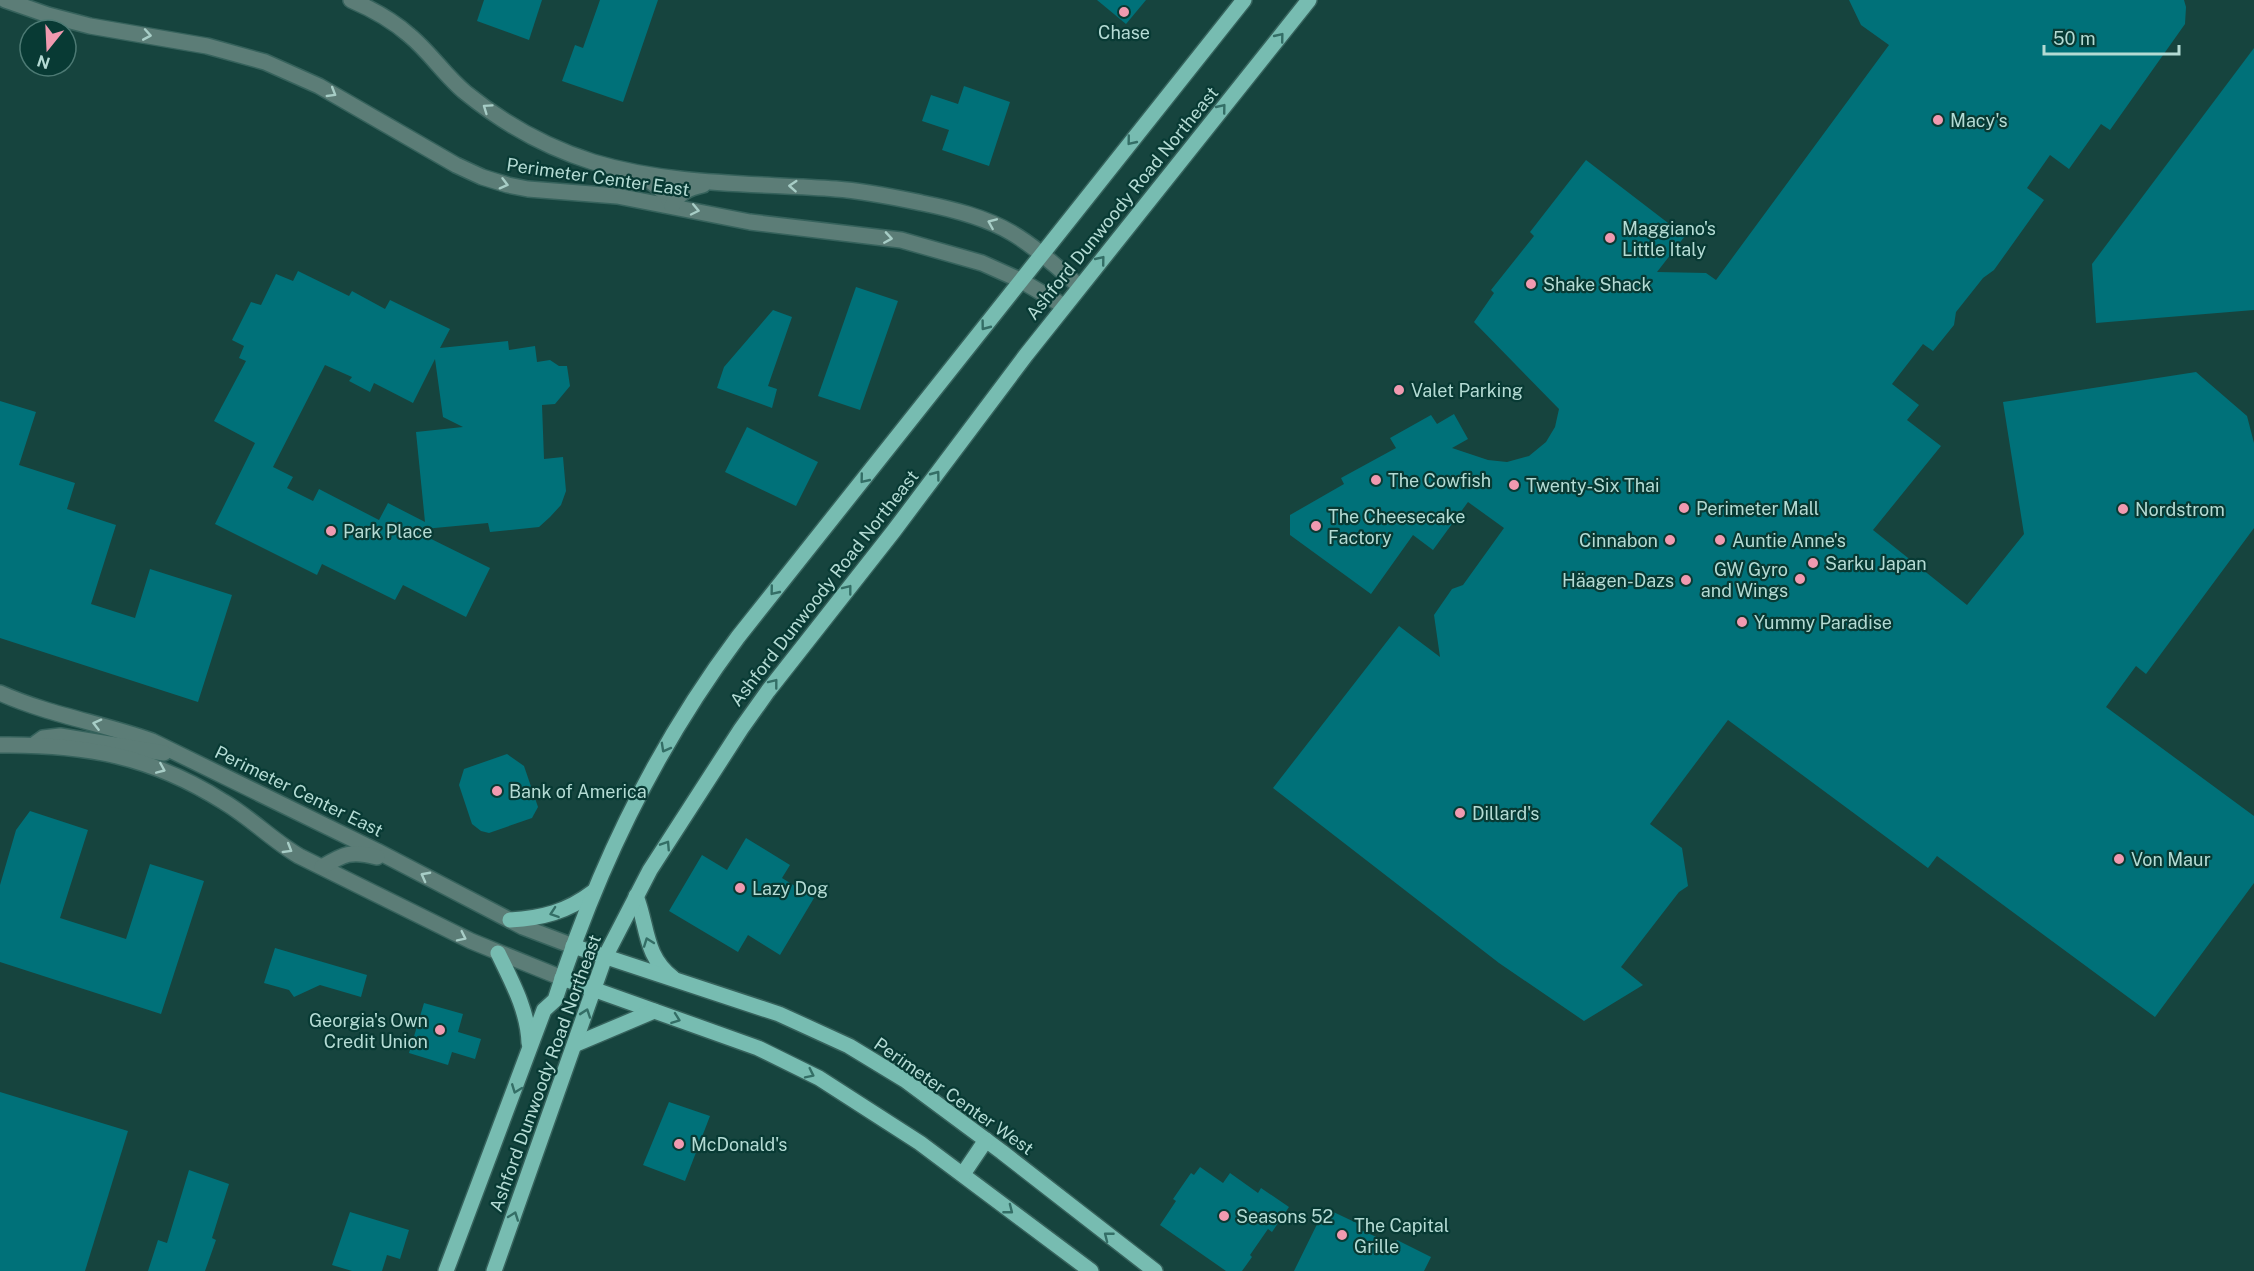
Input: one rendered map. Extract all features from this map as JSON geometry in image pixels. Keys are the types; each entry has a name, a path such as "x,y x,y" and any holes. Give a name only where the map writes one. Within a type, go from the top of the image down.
{"main road":[{"name":"Ashford Dunwoody Road Northeast","path":"446,1271 544,1010 555,1000 592,892 639,795 672,736 718,663 1244,0"},
{"name":"Ashford Dunwoody Road Northeast","path":"494,1271 605,957 650,870 715,768 768,691 893,532 1079,286 1309,0"},
{"path":"510,920 546,916 573,905 592,892"},
{"path":"636,896 652,953 661,966 676,980"},
{"name":"Perimeter Center West","path":"573,946 780,1014 849,1046 905,1080 1155,1271"},
{"path":"498,953 516,988 526,1021 529,1052"},
{"path":"562,978 758,1048 819,1078 869,1109 963,1174 1090,1271"},
{"path":"576,1044 654,1011"},
{"path":"963,1174 986,1140"}],"street":[{"name":"Perimeter Center East","path":"5,0 90,26 207,46 274,65 319,86 456,165 482,177 528,189 587,192 647,200 750,222 901,240 943,250 982,263 1020,280 1064,306"},
{"name":"Perimeter Center East","path":"351,0 375,10 410,35 465,92 510,124 591,161 639,174 674,180 845,190 930,205 988,221 1012,232 1079,286"},
{"path":"639,174 666,194 672,206"},
{"path":"672,206 675,200 689,188 717,183"},
{"name":"Perimeter Center East","path":"0,693 34,708 138,736 188,758 403,864 510,920 573,946"},
{"path":"34,745 43,738 60,735 188,758"},
{"path":"0,745 81,749 119,755 158,768 225,802 278,843 322,867 498,953 562,978"},
{"path":"322,867 344,854 363,854 403,864"}],"building":[{"path":"484,0 542,0 529,40 477,21"},
{"path":"600,0 658,0 623,102 562,81 575,45 583,48"},
{"name":"Chase","path":"1097,0 1146,0 1126,24"},
{"name":"Perimeter Mall","path":"1849,0 2184,0 2185,24 2110,130 2101,124 2069,169 2050,155 2027,188 2044,200 1994,270 1983,278 1956,312 1954,325 1933,351 1923,344 1892,384 1919,405 1907,420 1941,446 1873,530 1967,605 2024,534 2003,402 2196,372 2247,416 2254,443 2254,528 2146,674 2136,666 2106,707 2254,816 2254,883 2155,1017 1937,856 1928,868 1728,720 1650,824 1682,848 1688,886 1679,892 1621,967 1643,985 1584,1021 1499,963 1273,788 1399,626 1440,657 1434,615 1452,589 1463,585 1504,528 1468,502 1433,550 1413,535 1371,594 1290,535 1290,515 1344,484 1341,478 1396,448 1390,438 1431,415 1437,424 1454,414 1468,439 1452,448 1488,460 1507,462 1529,456 1546,442 1555,427 1559,409 1474,322 1494,293 1491,290 1534,236 1530,232 1586,160 1685,236 1657,272 1706,273 1716,280 1889,45 1861,25"},
{"path":"2254,48 2254,310 2096,323 2092,264"},
{"path":"964,86 1010,102 989,166 942,150 949,130 922,121 931,95 958,104"},
{"path":"298,271 349,296 352,291 385,309 390,300 450,329 440,348 508,341 509,350 535,346 537,362 550,360 559,366 567,366 570,386 555,404 542,405 544,459 563,457 566,491 561,505 550,517 539,527 490,532 488,523 413,530 490,568 466,617 403,585 395,600 322,564 317,575 215,524 255,443 214,421 246,361 239,358 244,346 232,340 251,302 261,305 276,274 293,281","holes":["435,359 443,417 463,427 416,432 425,522 388,503 379,520 319,489 313,501 287,488 293,477 273,467 325,365 352,377 349,381 370,392 374,383 413,403"]},
{"path":"856,287 898,301 860,410 818,396"},
{"path":"773,310 792,317 768,386 777,389 772,408 717,388 724,367"},
{"path":"0,401 36,412 19,465 75,483 67,509 116,525 91,604 135,618 150,569 232,595 198,702 0,638"},
{"path":"747,427 818,462 796,506 725,472"},
{"name":"Bank of America","path":"507,754 524,766 538,807 532,818 489,833 481,831 472,824 459,785 464,769"},
{"path":"30,811 88,830 60,918 126,939 150,864 204,881 161,1014 0,962 0,885 16,830"},
{"name":"Lazy Dog","path":"746,838 790,865 782,878 814,898 780,955 748,935 738,952 669,911 702,855 727,870"},
{"path":"275,948 367,975 361,997 320,985 294,997 289,990 264,983"},
{"path":"424,1003 463,1014 458,1032 481,1039 475,1059 452,1052 448,1065 409,1053"},
{"path":"0,1092 128,1131 85,1271 0,1271"},
{"path":"669,1102 710,1116 685,1181 643,1165"},
{"name":"Seasons 52","path":"1200,1167 1223,1183 1230,1173 1258,1193 1261,1188 1289,1207 1272,1232 1268,1229 1242,1271 1226,1271 1160,1225 1176,1201 1173,1199 1191,1173 1194,1175"},
{"path":"189,1170 229,1184 212,1238 216,1240 205,1271 148,1271 158,1240 167,1243"},
{"name":"The Capital Grille","path":"1325,1208 1363,1226 1361,1230 1394,1245 1397,1240 1431,1257 1424,1271 1294,1271"},
{"path":"350,1212 409,1230 400,1259 387,1255 382,1271 352,1271 332,1265"}],"place":[{"name":"Chase","path":"1124,12"},
{"name":"Macy's","path":"1938,120"},
{"name":"Maggiano's Little Italy","path":"1610,238"},
{"name":"Shake Shack","path":"1531,284"},
{"name":"Valet Parking","path":"1399,390"},
{"name":"The Cowfish","path":"1376,480"},
{"name":"Twenty-Six Thai","path":"1514,485"},
{"name":"Perimeter Mall","path":"1684,508"},
{"name":"Nordstrom","path":"2123,509"},
{"name":"The Cheesecake Factory","path":"1316,526"},
{"name":"Park Place","path":"331,531"},
{"name":"Cinnabon","path":"1670,540"},
{"name":"Auntie Anne's","path":"1720,540"},
{"name":"Sarku Japan","path":"1813,563"},
{"name":"GW Gyro and Wings","path":"1800,579"},
{"name":"Häagen-Dazs","path":"1686,580"},
{"name":"Yummy Paradise","path":"1742,622"},
{"name":"Bank of America","path":"497,791"},
{"name":"Dillard's","path":"1460,813"},
{"name":"Von Maur","path":"2119,859"},
{"name":"Lazy Dog","path":"740,888"},
{"name":"Georgia's Own Credit Union","path":"440,1030"},
{"name":"McDonald's","path":"679,1144"},
{"name":"Seasons 52","path":"1224,1216"},
{"name":"The Capital Grille","path":"1342,1235"}]}
